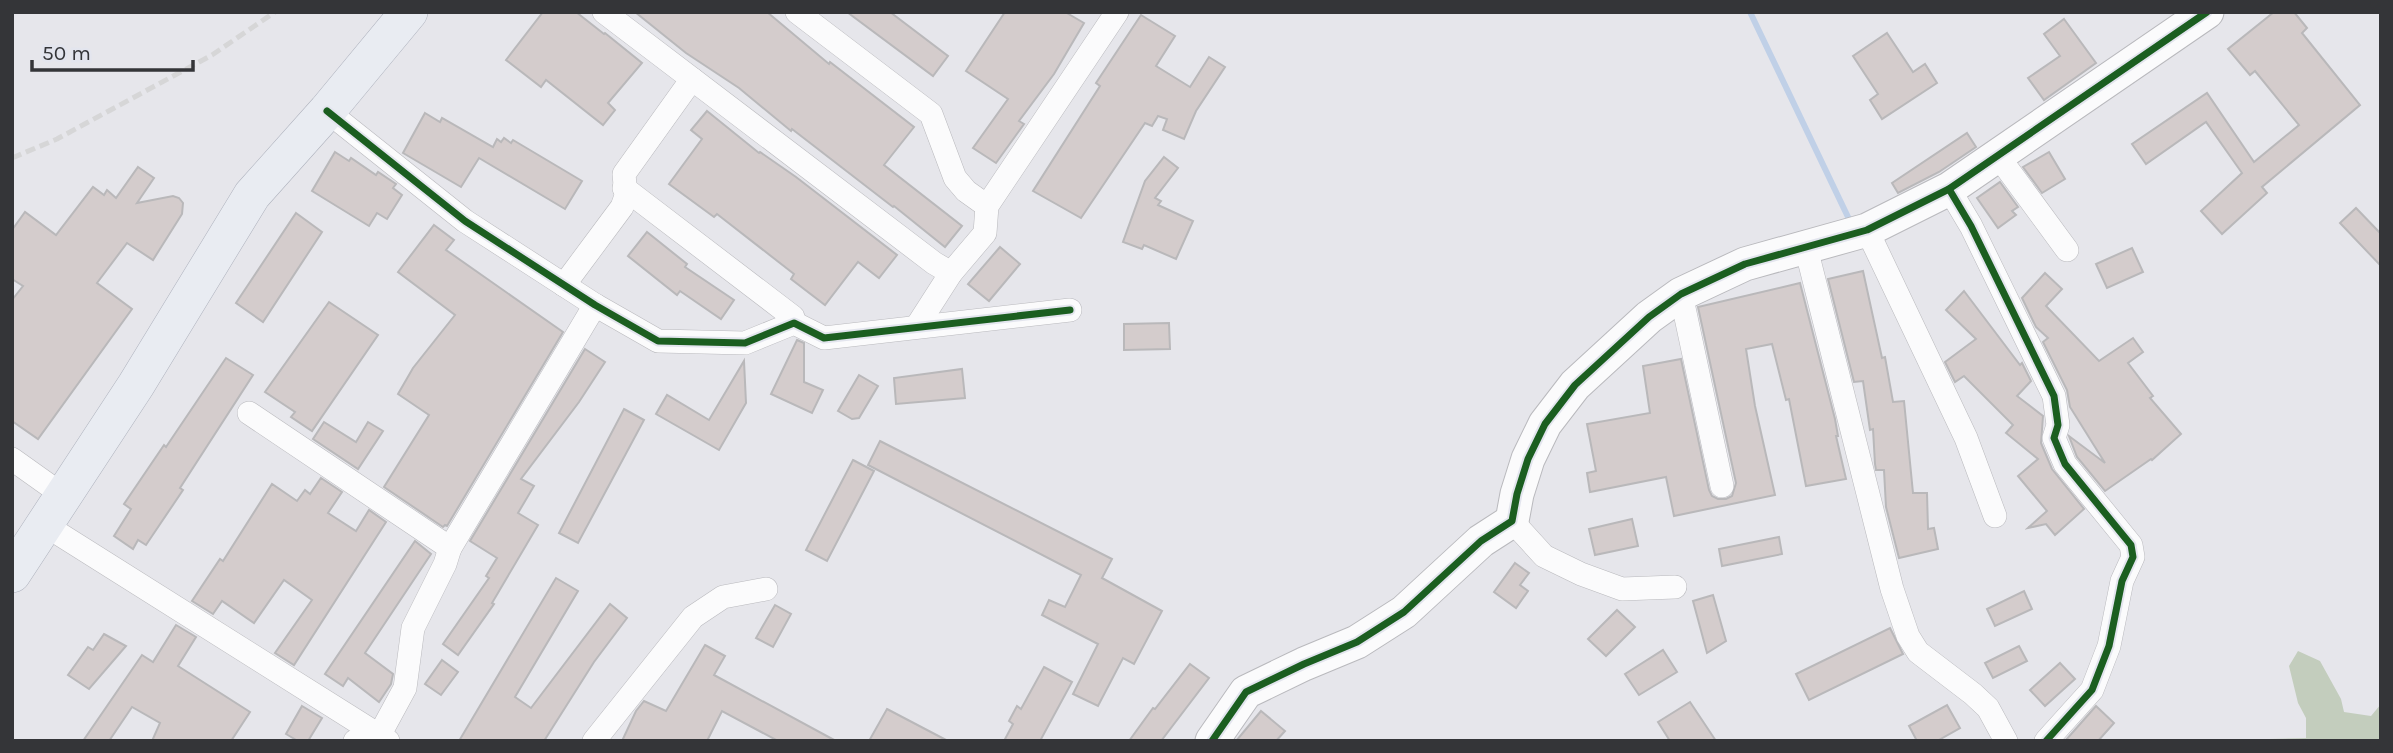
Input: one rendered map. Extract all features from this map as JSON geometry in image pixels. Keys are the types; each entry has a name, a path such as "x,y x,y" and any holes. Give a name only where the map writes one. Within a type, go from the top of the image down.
{"main road":[{"path":"12,573 136,385 252,195 327,111 409,12"}],"street":[{"path":"604,12 934,263 951,273"},
{"path":"797,12 932,114 955,178 966,191 987,206"},
{"path":"917,326 951,273 985,233 987,206 1117,12"},
{"path":"1212,741 1246,692 1357,642 1404,612 1480,541 1512,521 1528,459 1545,424 1575,385 1649,317 1681,294 1745,264 1867,230 1950,189 2207,12"},
{"path":"564,285 622,207 626,196 624,174 692,79"},
{"path":"327,111 465,221 595,305 658,341 745,343 794,323 824,338 1070,310"},
{"path":"1998,156 2067,250"},
{"path":"624,188 793,317 794,323"},
{"path":"1950,189 1971,226 2054,396 2058,425 2054,438 2065,464 2131,545 2133,557 2122,581 2109,646 2092,690 2046,741"},
{"path":"1867,230 1966,438 1995,516"},
{"path":"1806,248 1892,589 1908,636 1918,652 1988,708 2006,741"},
{"path":"1681,294 1722,486"},
{"path":"384,737 405,688 413,628 445,564 450,548 595,305"},
{"path":"249,413 450,548"},
{"path":"12,459 55,511 384,737"},
{"path":"1512,521 1544,556 1581,574 1622,589 1675,587"},
{"path":"594,741 693,617 723,597 766,589"},
{"path":"355,741 384,737"}],"green space":[{"path":"2298,651 2320,661 2341,699 2344,712 2371,716 2381,704 2381,741 2269,741 2306,738 2306,718 2298,703 2289,666"}],"building":[{"path":"543,12 576,12 642,63 608,103 615,110 603,125 546,80 541,87 506,60"},
{"path":"635,12 767,12 829,64 830,62 914,127 884,165 962,226 945,247 792,129 791,131 739,88 686,53"},
{"path":"847,12 890,12 948,56 933,76"},
{"path":"1005,12 1065,12 1084,23 1054,74 1019,121 1024,124 996,163 973,148 1008,99 966,71"},
{"path":"2274,12 2294,12 2307,28 2302,33 2360,105 2262,187 2267,193 2222,234 2201,211 2242,173 2206,122 2146,164 2132,144 2207,93 2254,162 2299,125 2255,71 2250,75 2228,49"},
{"path":"1141,15 1175,36 1156,66 1190,87 1209,57 1225,67 1196,111 1184,139 1163,130 1167,119 1158,116 1152,126 1145,123 1081,218 1033,191 1100,86 1096,83"},
{"path":"2064,19 2096,63 2044,100 2028,78 2060,56 2044,34"},
{"path":"1887,33 1913,72 1925,64 1937,83 1882,119 1870,100 1878,94 1853,56"},
{"path":"707,111 897,255 879,278 858,262 825,305 791,279 794,274 717,214 714,217 669,184 702,139 691,130"},
{"path":"425,113 440,122 442,118 493,147 497,139 501,142 504,138 511,143 513,140 582,181 565,209 479,158 461,187 403,153"},
{"path":"1967,133 1976,147 1939,172 1898,193 1892,183"},
{"path":"335,152 349,161 351,158 376,175 378,172 396,184 393,188 402,195 387,219 377,213 369,226 312,191"},
{"path":"2049,152 2065,179 2042,193 2023,167"},
{"path":"1164,157 1178,168 1155,198 1161,201 1158,205 1193,221 1176,259 1144,245 1142,249 1123,242 1145,181"},
{"path":"138,167 154,178 137,203 173,196 183,203 182,214 153,260 127,243 97,283 132,309 38,439 12,421 12,300 23,286 12,279 12,230 25,212 56,235 93,187 104,195 107,190 116,198"},
{"path":"2000,182 2018,207 2012,211 2016,215 1998,228 1977,198"},
{"path":"2356,208 2381,234 2381,266 2340,223"},
{"path":"296,213 322,232 263,322 236,303"},
{"path":"434,225 454,240 446,250 563,332 447,526 443,527 384,487 429,415 398,394 413,368 455,315 398,272"},
{"path":"647,232 687,264 685,267 734,300 721,319 680,291 677,295 628,256"},
{"path":"1000,247 1020,264 989,301 968,284"},
{"path":"2132,248 2143,272 2107,288 2096,264"},
{"path":"1863,271 1882,358 1885,357 1893,402 1904,401 1913,493 1927,493 1928,529 1934,528 1938,549 1899,558 1886,507 1884,470 1876,470 1873,429 1870,430 1863,381 1854,382 1828,279"},
{"path":"2045,273 2062,289 2046,306 2099,361 2133,338 2143,352 2128,363 2153,396 2150,398 2181,434 2152,460 2105,491 2077,457 2069,436 2105,463 2070,407 2067,390 2043,342 2048,338 2036,327 2022,298"},
{"path":"1800,283 1835,419 1846,479 1806,486 1789,399 1786,400 1772,344 1746,349 1755,406 1775,495 1674,516 1666,477 1590,492 1587,473 1596,471 1587,424 1650,413 1643,366 1681,359 1709,490 1712,496 1718,499 1732,496 1736,483 1698,307"},
{"path":"1964,291 2020,365 2022,363 2031,381 2017,396 2043,416 2041,443 2052,469 2084,509 2055,535 2046,524 2028,528 2047,511 2018,476 2038,459 2006,433 2013,425 1964,376 1955,382 1945,362 1976,339 1946,310"},
{"path":"329,302 378,335 312,431 291,417 295,412 265,392"},
{"path":"1169,323 1170,349 1124,350 1124,324"},
{"path":"797,340 804,343 804,382 823,390 812,413 771,394"},
{"path":"585,349 605,362 579,402 521,479 534,486 518,513 538,525 492,603 494,604 458,655 443,644 489,578 486,576 497,558 470,541"},
{"path":"226,358 253,375 146,545 138,540 133,549 114,536 131,509 124,504"},
{"path":"744,361 746,403 719,450 656,414 667,395 709,420"},
{"path":"962,369 965,398 896,404 894,378"},
{"path":"859,375 878,386 859,418 852,419 838,411"},
{"path":"624,409 644,420 578,543 559,533"},
{"path":"324,422 356,442 368,422 383,431 358,469 313,439"},
{"path":"880,441 1112,559 1102,578 1162,611 1134,664 1123,658 1098,706 1073,694 1098,644 1042,615 1049,600 1065,607 1081,575 868,465"},
{"path":"853,460 874,471 827,561 806,550"},
{"path":"321,478 342,492 328,513 356,531 369,510 386,522 294,665 275,653 312,600 284,580 254,623 222,601 213,614 192,601 220,559 223,561 272,484 297,501 305,490 310,494"},
{"path":"1632,519 1638,546 1595,555 1589,529"},
{"path":"1779,537 1782,554 1722,566 1719,549"},
{"path":"415,541 431,554 365,653 393,674 391,684 379,702 348,678 343,686 325,674"},
{"path":"1515,563 1529,573 1520,585 1528,591 1516,608 1494,592"},
{"path":"556,578 578,591 515,697 531,708 610,604 627,618 594,662 544,741 459,741"},
{"path":"2024,591 2032,609 1995,626 1987,609"},
{"path":"1713,595 1726,641 1707,653 1693,601"},
{"path":"775,605 791,614 773,647 756,638"},
{"path":"1617,610 1635,627 1606,656 1588,639"},
{"path":"176,625 196,637 178,666 250,712 231,741 152,741 160,723 132,707 109,741 83,741 142,655 153,662"},
{"path":"1890,628 1903,654 1809,700 1796,674"},
{"path":"104,634 126,646 89,689 68,675 88,647 93,650"},
{"path":"705,645 725,656 714,675 836,741 778,741 722,711 707,741 622,741 636,711 644,701 666,711"},
{"path":"2019,646 2027,661 1993,678 1985,663"},
{"path":"1663,650 1677,672 1639,695 1625,674"},
{"path":"442,660 458,672 441,695 425,684"},
{"path":"2060,663 2075,679 2045,706 2030,690"},
{"path":"1190,664 1209,678 1161,741 1129,741 1153,708 1155,709"},
{"path":"1044,667 1072,682 1040,741 1004,741 1013,724 1009,721 1017,706 1021,709"},
{"path":"1690,702 1716,741 1670,741 1658,722"},
{"path":"1947,705 1960,728 1937,741 1917,741 1909,726"},
{"path":"302,706 322,718 308,741 298,741 286,734"},
{"path":"2096,706 2114,723 2098,741 2065,741"},
{"path":"887,709 948,741 869,741"},
{"path":"1261,711 1285,731 1276,741 1236,741"}],"waterway":[{"path":"1750,12 1848,217"}],"railway":[{"path":"12,158 57,139 212,55 275,12"}],"cycle path":[{"path":"1212,741 1246,692 1357,642 1404,612 1481,541 1512,521 1528,459 1545,424 1575,385 1649,317 1681,294 1745,264 1867,230 1949,189 2207,12"},
{"path":"327,111 465,221 595,305 658,341 745,343 794,323 824,338 1070,310"},
{"path":"1949,189 1971,226 2054,396 2058,425 2054,438 2065,464 2131,545 2133,557 2122,581 2109,646 2092,690 2046,741"}]}
